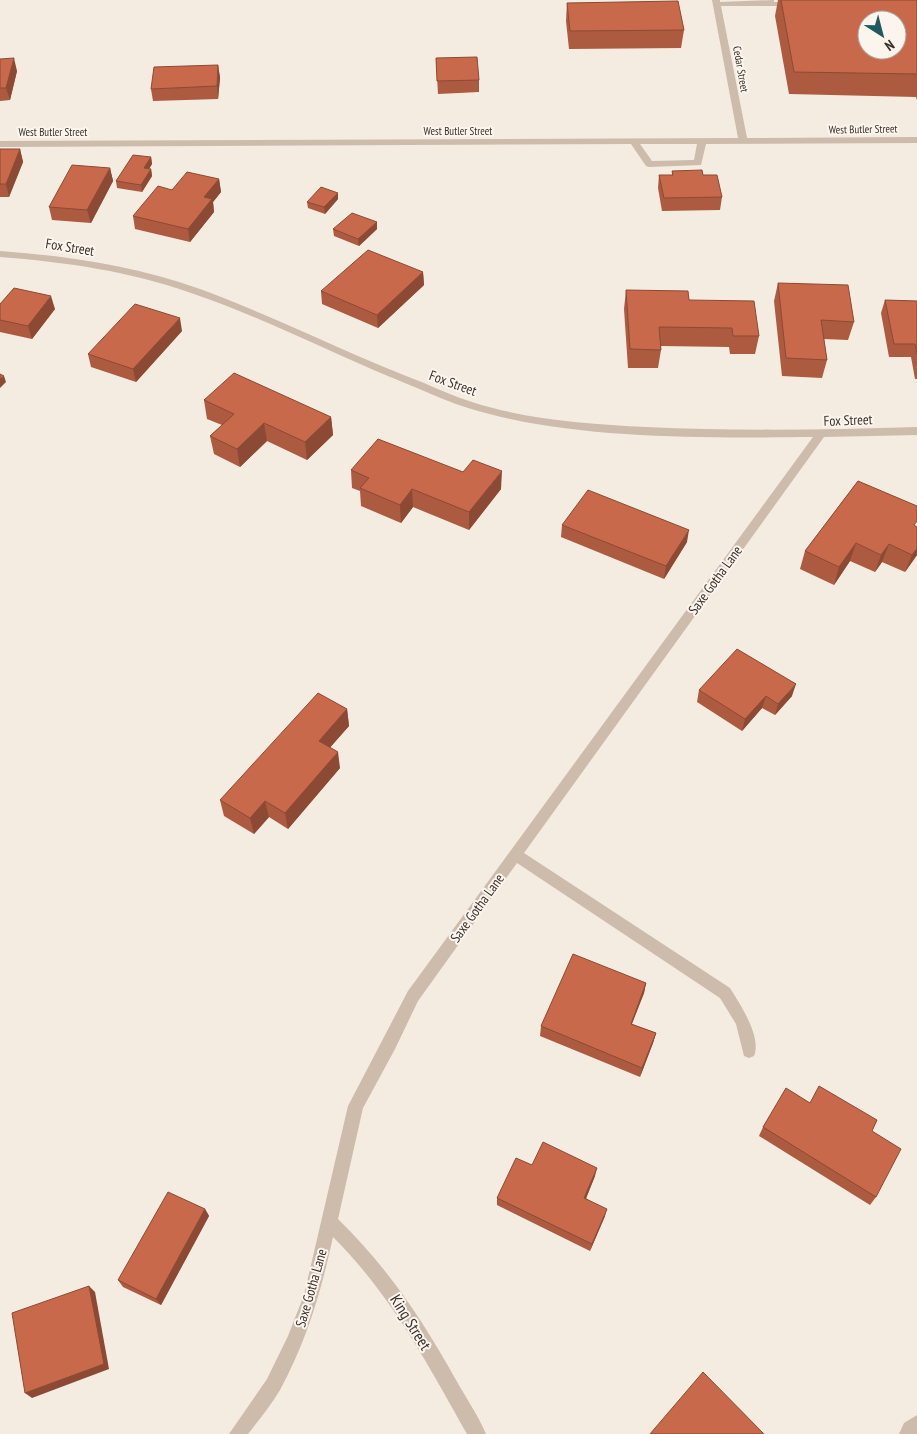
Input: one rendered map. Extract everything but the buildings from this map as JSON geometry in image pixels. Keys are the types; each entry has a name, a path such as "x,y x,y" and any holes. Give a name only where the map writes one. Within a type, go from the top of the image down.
{"street":[{"path":"717,2 808,4"},
{"name":"Cedar Street","path":"717,2 743,142"},
{"name":"West Butler Street","path":"0,144 917,140"},
{"path":"634,142 649,164 698,163 702,142"},
{"name":"Fox Street","path":"0,254 84,263 132,272 178,285 222,300 397,377 470,405 498,412 553,422 611,429 712,434 821,434 917,431"},
{"name":"Saxe Gotha Lane","path":"238,1434 273,1385 295,1340 312,1295 356,1106 390,1044 413,996 821,434"},
{"path":"516,855 725,993 743,1022 749,1051"},
{"name":"King Street","path":"329,1222 355,1248 390,1289 414,1325 477,1434"},
{"path":"908,1434 910,1429 917,1424"}]}
